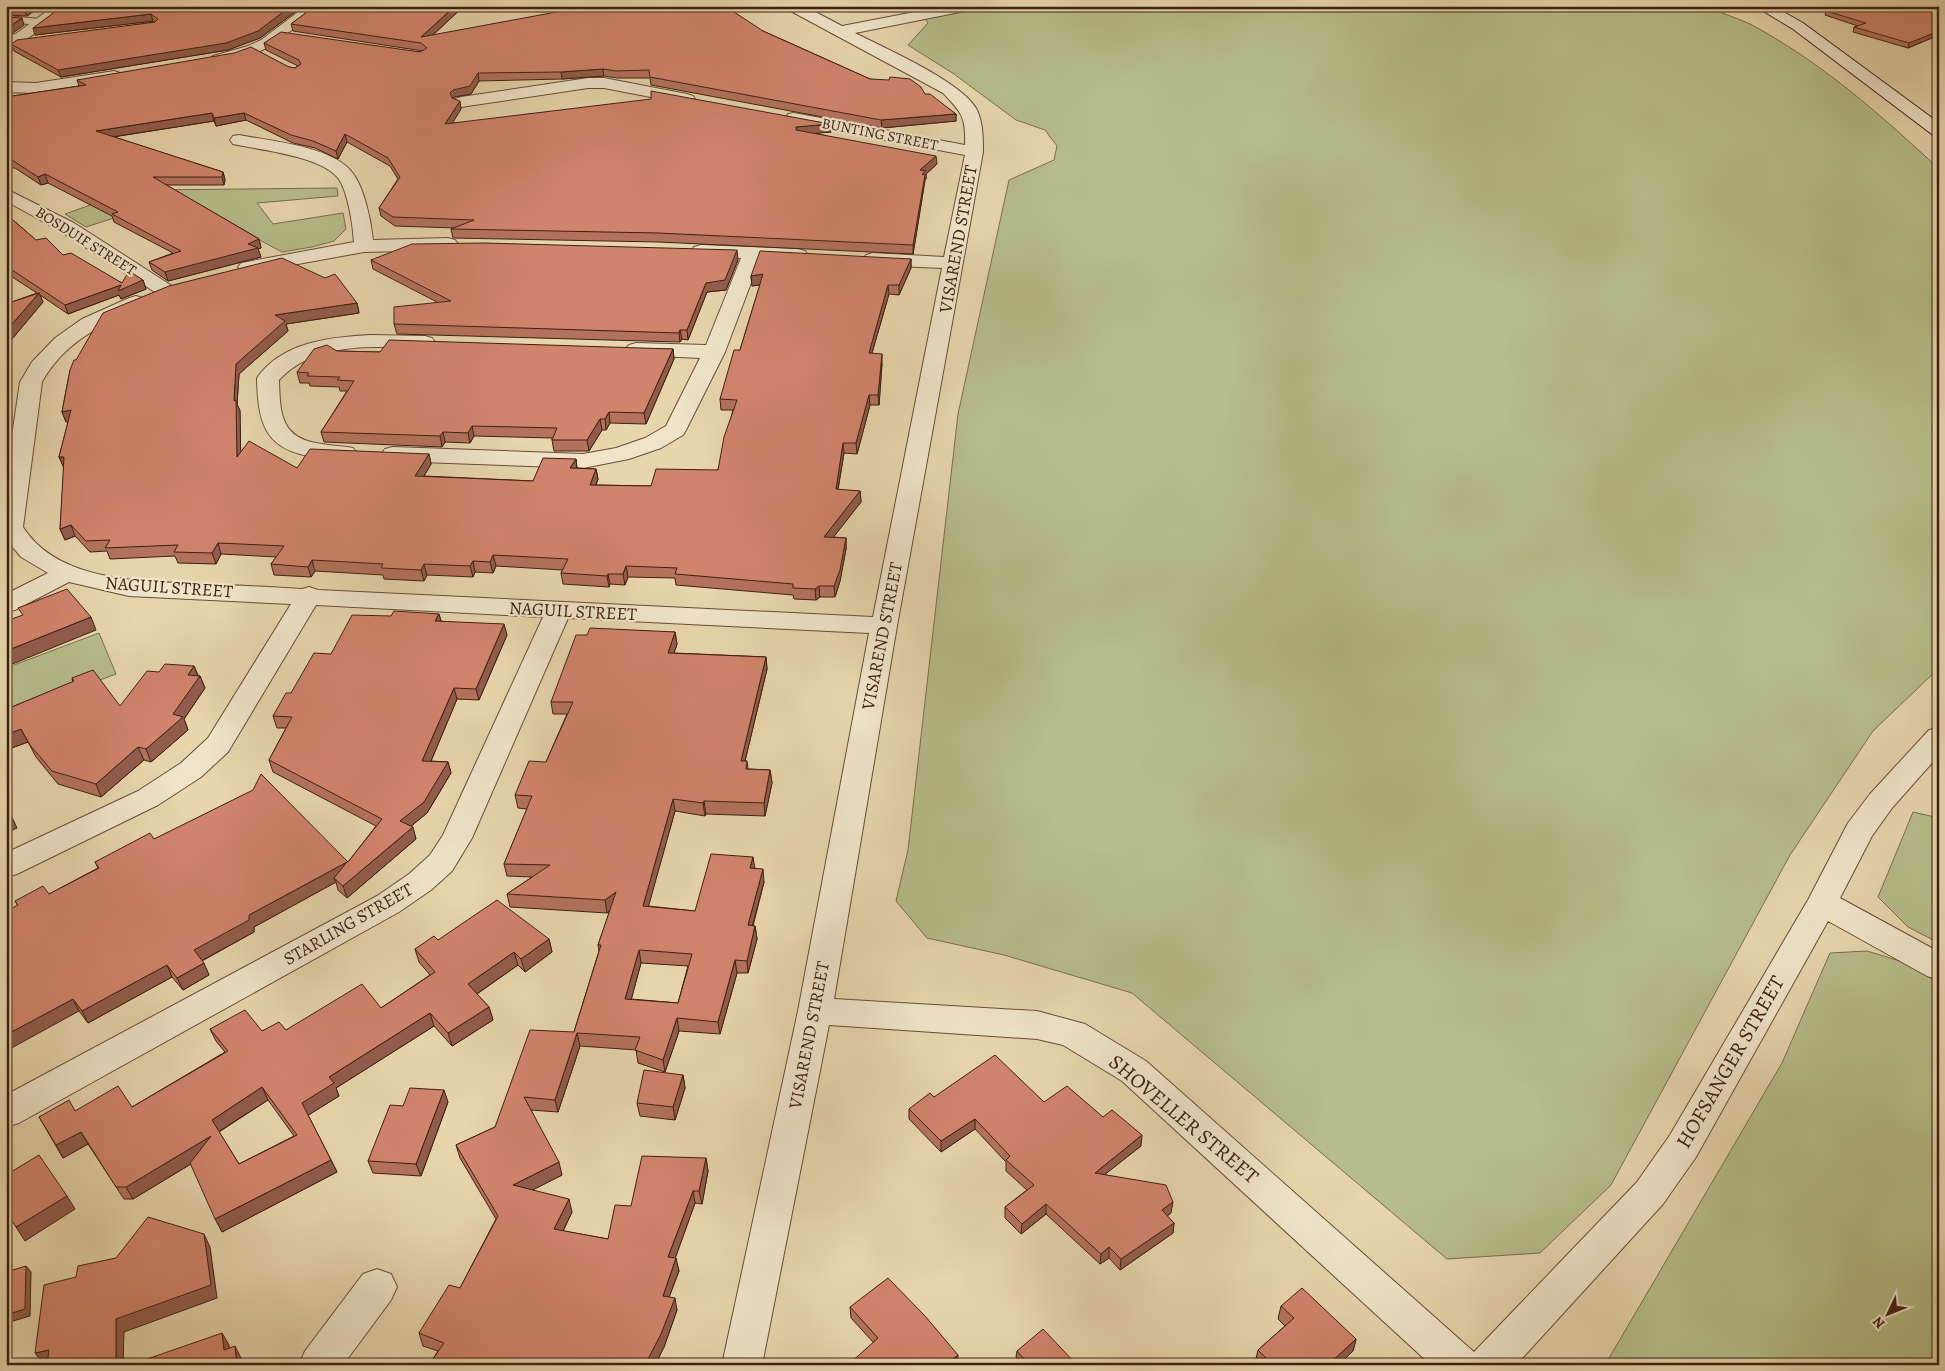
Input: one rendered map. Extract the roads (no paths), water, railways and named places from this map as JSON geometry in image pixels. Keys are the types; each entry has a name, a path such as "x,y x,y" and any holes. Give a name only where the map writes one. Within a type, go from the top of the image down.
{"street":[{"path":"16,41 64,6"},
{"path":"199,62 257,52 316,6"},
{"name":"VISAREND STREET","path":"742,1365 815,1010 884,626 974,152 974,130 969,111 949,90 792,6"},
{"path":"841,31 970,6"},
{"path":"1762,6 1798,26 1939,131"},
{"path":"6,87 36,88 132,73"},
{"path":"461,102 588,83 604,83 700,101"},
{"name":"BUNTING STREET","path":"778,115 974,152"},
{"path":"239,140 314,157 332,164 344,174 350,183 364,232 364,246"},
{"name":"BOSDUIF STREET","path":"6,194 173,287"},
{"path":"229,272 271,262 364,246 467,244"},
{"path":"684,251 820,256"},
{"path":"442,343 360,341 304,352 282,363 268,378 268,402 273,424 284,440 313,451 583,461 622,454 653,443 675,430 714,352 753,253"},
{"path":"849,258 954,263"},
{"name":"NAGUIL STREET","path":"173,287 96,319 77,330 52,350 39,366 31,382 12,527 19,540 30,552 67,573 97,582 129,588 309,595 559,610 884,626"},
{"path":"617,349 714,352"},
{"path":"6,604 67,573"},
{"path":"6,866 148,798 191,770 218,745 309,595"},
{"name":"STARLING STREET","path":"6,1112 388,904 420,882 441,863 457,838 559,610"},
{"name":"HOFSANGER STREET","path":"1489,1365 1650,1193 1683,1146 1822,903 1859,831 1881,801 1939,737"},
{"path":"1822,903 1939,967"},
{"name":"SHOVELLER STREET","path":"815,1010 1037,1025 1073,1034 1134,1071 1460,1365"},
{"path":"319,1365 377,1287"}],"lane":[{"path":"6,19 40,22"},
{"path":"278,34 297,37"}]}
